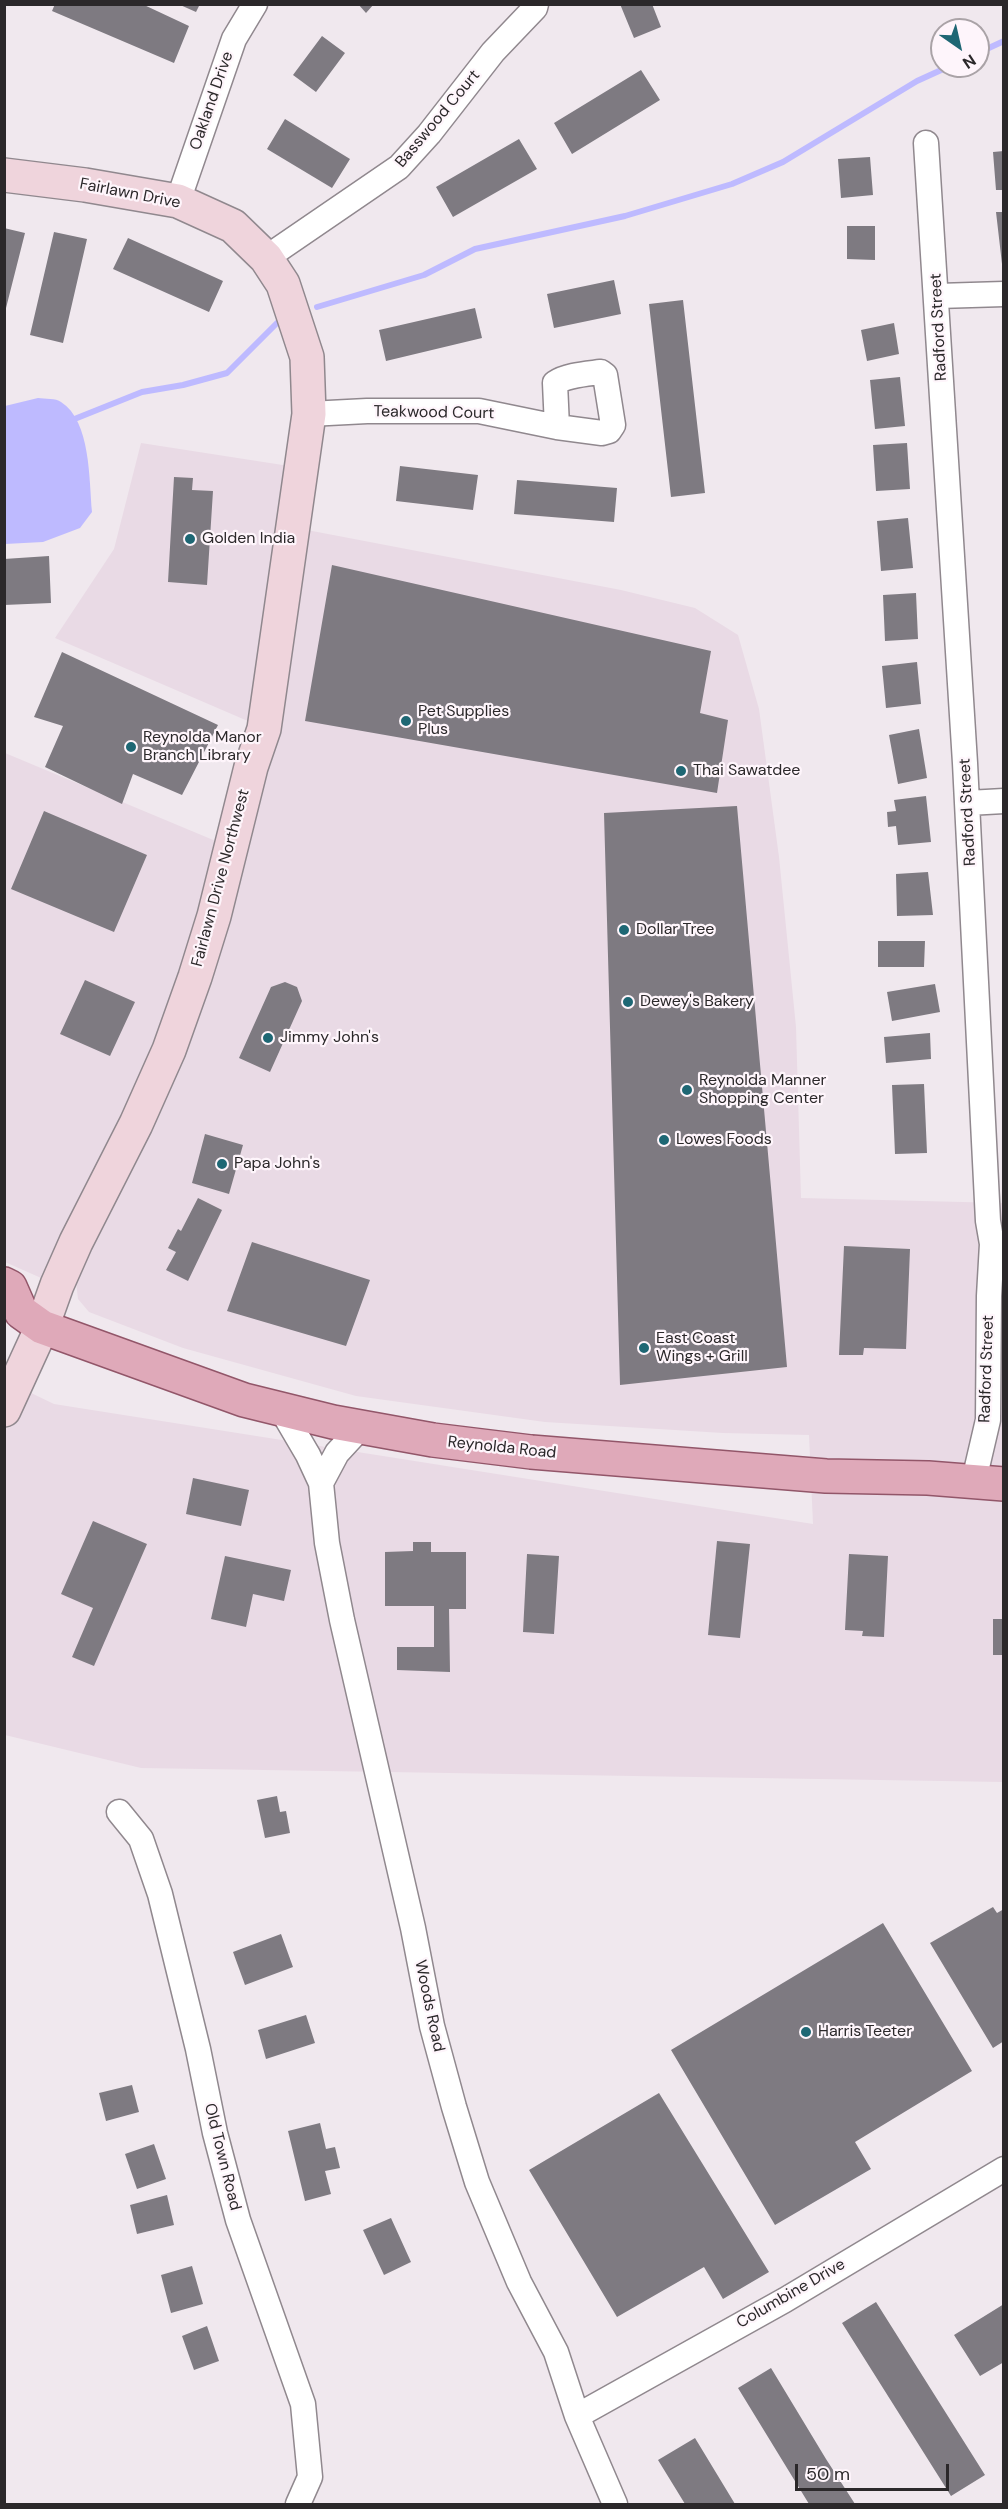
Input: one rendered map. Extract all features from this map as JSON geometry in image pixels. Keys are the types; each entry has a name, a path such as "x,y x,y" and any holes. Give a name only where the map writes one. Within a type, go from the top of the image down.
{"main road":[{"path":"4,1284 10,1287 23,1318"},
{"name":"Reynolda Road","path":"23,1318 244,1400 361,1427 433,1440 531,1452 826,1476 989,1482"}],"street":[{"name":"Oakland Drive","path":"178,201 234,39 255,4"},
{"name":"Basswood Court","path":"268,262 399,167 444,116 493,52 535,8 536,4"},
{"name":"Radford Street","path":"926,143 938,296 968,802 988,1221 992,1244 989,1296 989,1482"},
{"name":"Fairlawn Drive","path":"4,175 85,184 178,201 233,226 268,262"},
{"name":"Fairlawn Drive Northwest","path":"23,1318 72,1253 136,1124 169,1050 214,916 251,767 264,729 309,414 307,357 283,284 268,262"},
{"path":"938,296 1004,294"},
{"name":"Teakwood Court","path":"309,414 367,411 479,411 557,427"},
{"path":"968,802 1004,801"},
{"path":"4,1410 23,1318"},
{"name":"Woods Road","path":"281,1409 308,1455 321,1483 327,1543 342,1620 413,1928 432,2026 454,2107 477,2182 519,2282 556,2352 577,2416 615,2505"},
{"path":"321,1483 337,1453 361,1427"},
{"name":"Old Town Road","path":"119,1812 141,1839 160,1894 198,2049 215,2133 238,2220 303,2404 309,2477 298,2505"},
{"name":"Columbine Drive","path":"577,2416 784,2300 1004,2169"}],"shaded area":[{"path":"38,398 61,402 71,411 78,423 87,452 92,512 80,528 43,542 5,544 5,406"},
{"path":"141,443 302,468 264,728 55,638 114,549"},
{"path":"307,530 621,590 695,608 738,635 759,709 779,857 796,1027 801,1198 1003,1203 1003,1782 141,1768 5,1735 4,1380 54,1404 813,1524 809,1435 723,1433 545,1422 356,1396 183,1348 89,1312 78,1299 76,1282 168,1089"},
{"path":"5,753 230,847 57,1285 5,1262"}],"building":[{"path":"55,4 142,4 189,26 174,63 52,11"},
{"path":"178,4 200,4 196,12"},
{"path":"358,4 374,4 366,13"},
{"path":"620,4 652,4 661,27 634,38"},
{"path":"322,36 345,53 316,92 293,75"},
{"path":"641,70 660,100 572,154 554,123"},
{"path":"285,119 350,159 332,188 267,149"},
{"path":"519,139 537,169 453,217 436,187"},
{"path":"1004,151 1004,190 996,190 993,152"},
{"path":"870,157 873,195 841,198 838,159"},
{"path":"996,212 1004,212 1004,264 1002,264"},
{"path":"847,226 875,226 875,260 847,259"},
{"path":"4,228 25,233 5,312 4,312"},
{"path":"54,232 87,239 63,343 30,335"},
{"path":"128,238 223,281 209,312 113,269"},
{"path":"614,280 621,314 554,328 547,294"},
{"path":"683,300 705,493 671,497 649,304"},
{"path":"475,308 482,338 386,361 379,330"},
{"path":"894,323 899,354 867,361 861,330"},
{"path":"900,377 905,426 875,429 870,380"},
{"path":"907,443 910,489 876,491 873,445"},
{"path":"400,466 478,475 473,510 396,501"},
{"path":"174,477 193,478 192,490 213,491 207,585 168,582"},
{"path":"517,480 617,488 614,522 514,514"},
{"path":"908,518 913,568 881,571 877,521"},
{"path":"49,556 51,603 4,605 4,559"},
{"path":"332,565 711,651 700,713 728,720 717,793 305,721"},
{"path":"916,593 918,639 885,641 883,595"},
{"name":"Reynolda Manor Branch Library","path":"62,652 218,725 182,795 133,774 122,804 45,767 63,726 34,717"},
{"path":"917,662 921,704 886,708 882,666"},
{"path":"919,729 927,778 898,784 889,735"},
{"path":"926,796 931,842 898,845 896,826 888,827 887,812 896,811 894,800"},
{"name":"Reynolda Manner Shopping Center","path":"737,806 787,1367 620,1385 604,813"},
{"path":"44,811 147,855 114,932 11,889"},
{"path":"928,872 933,915 897,916 896,874"},
{"path":"878,941 925,941 924,967 878,967"},
{"path":"85,980 135,1002 110,1056 60,1034"},
{"path":"285,982 297,987 302,1001 270,1072 239,1058 271,987"},
{"path":"935,984 940,1012 892,1021 887,992"},
{"path":"930,1033 931,1059 886,1063 884,1037"},
{"path":"924,1084 927,1153 895,1154 892,1085"},
{"path":"205,1134 243,1145 229,1194 192,1183"},
{"path":"198,1198 222,1210 188,1281 166,1270 176,1252 168,1248 178,1229 181,1231"},
{"path":"252,1242 370,1280 346,1346 227,1311"},
{"path":"844,1246 910,1249 906,1349 864,1348 863,1355 839,1355"},
{"path":"193,1478 249,1490 241,1526 186,1514"},
{"path":"93,1521 147,1544 94,1666 72,1657 93,1608 61,1594"},
{"path":"717,1541 750,1544 740,1638 708,1635"},
{"path":"413,1542 431,1542 431,1552 466,1552 466,1609 449,1609 450,1672 397,1670 397,1647 434,1647 434,1606 385,1606 385,1552 413,1551"},
{"path":"527,1554 559,1556 554,1634 523,1632"},
{"path":"849,1554 888,1556 884,1637 862,1636 863,1631 845,1630"},
{"path":"225,1556 291,1570 284,1601 253,1594 246,1627 211,1619"},
{"path":"993,1619 1004,1619 1004,1655 993,1655"},
{"path":"277,1796 280,1812 286,1811 290,1833 265,1838 257,1800"},
{"path":"993,1907 997,1913 1004,1909 1004,2041 993,2048 930,1943"},
{"path":"883,1923 972,2071 855,2142 871,2169 775,2225 671,2050"},
{"path":"281,1934 293,1967 245,1985 233,1952"},
{"path":"306,2015 315,2043 266,2059 258,2030"},
{"path":"132,2085 139,2112 106,2121 99,2093"},
{"path":"659,2093 769,2272 723,2299 704,2267 617,2317 529,2170"},
{"path":"320,2123 326,2149 335,2147 340,2168 325,2171 331,2194 305,2201 288,2131"},
{"path":"154,2144 166,2179 137,2189 125,2154"},
{"path":"167,2195 174,2225 137,2234 130,2205"},
{"path":"391,2218 411,2262 384,2275 363,2230"},
{"path":"192,2266 203,2304 171,2313 161,2275"},
{"path":"876,2302 985,2475 951,2496 842,2323"},
{"path":"1004,2304 1004,2362 980,2376 954,2335"},
{"path":"207,2326 219,2361 194,2370 182,2336"},
{"path":"771,2368 855,2504 809,2504 738,2388"},
{"path":"695,2438 735,2504 685,2504 658,2460"}],"waterway":[{"path":"990,47 1004,41"},
{"path":"317,307 424,275 475,249 625,216 732,184 783,162 930,75"},
{"path":"72,420 142,392 183,385 227,373 281,319"}],"place":[{"name":"Golden India","path":"190,539"},
{"name":"Pet Supplies Plus","path":"406,721"},
{"name":"Reynolda Manor Branch Library","path":"131,747"},
{"name":"Thai Sawatdee","path":"681,771"},
{"name":"Dollar Tree","path":"624,930"},
{"name":"Dewey's Bakery","path":"628,1002"},
{"name":"Jimmy John's","path":"268,1038"},
{"name":"Reynolda Manner Shopping Center","path":"687,1090"},
{"name":"Lowes Foods","path":"664,1140"},
{"name":"Papa John's","path":"222,1164"},
{"name":"East Coast Wings + Grill","path":"644,1348"},
{"name":"Harris Teeter","path":"806,2032"}]}
